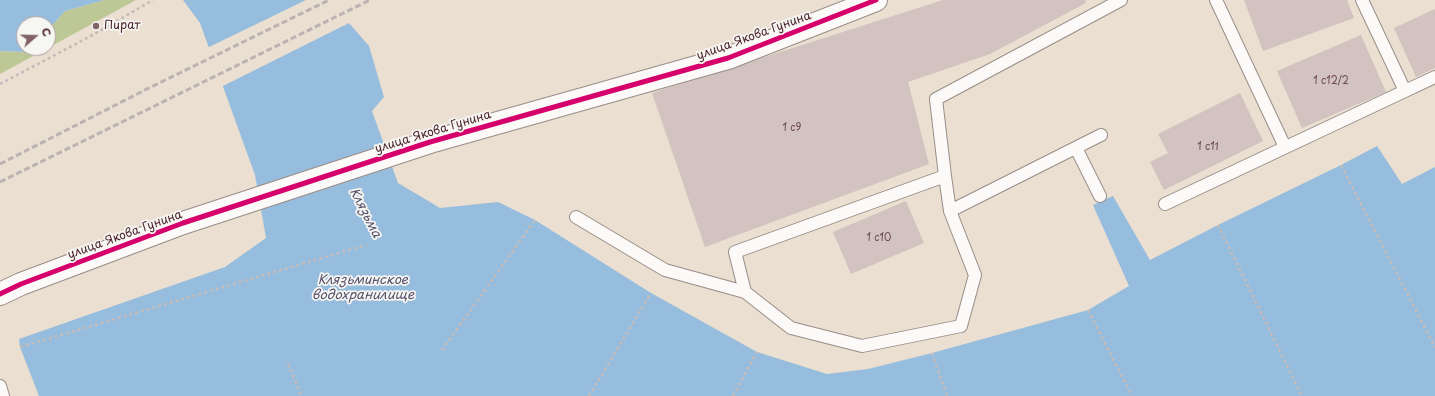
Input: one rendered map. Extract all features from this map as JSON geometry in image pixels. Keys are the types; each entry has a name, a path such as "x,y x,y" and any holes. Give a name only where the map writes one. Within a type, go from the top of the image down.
{"street":[{"name":"улица Якова Гунина","path":"0,294 21,284 183,223 430,142 728,58 876,0"}],"lane":[{"path":"576,216 664,270 745,292 791,328 862,346 961,326 974,275 950,211 936,99 1121,0"},
{"path":"1216,0 1285,147"},
{"path":"1362,0 1405,91"},
{"path":"1165,204 1435,77"},
{"path":"950,211 1101,135"},
{"path":"1076,148 1100,196"},
{"path":"745,292 736,252 945,176"},
{"path":"0,386 3,396"}],"path":[{"path":"0,84 89,37 153,0"},
{"path":"1341,165 1435,347"},
{"path":"442,350 535,220"},
{"path":"1218,225 1302,396"},
{"path":"20,347 366,245"},
{"path":"589,396 651,293"},
{"path":"1088,310 1132,396"},
{"path":"733,396 757,352"},
{"path":"932,353 947,396"},
{"path":"288,364 302,396"}],"green space":[{"path":"104,0 136,0 56,44 56,21 65,11"},
{"path":"0,51 16,52 16,56 33,56 0,74"}],"water":[{"path":"0,0 104,0 65,11 56,21 56,16 16,16 16,52 0,51"},
{"name":"Клязьминское водохранилище","path":"183,0 329,0 369,46 384,97 372,111 398,183 440,208 498,202 535,220 651,293 757,352 827,374 868,369 1088,310 1129,286 1093,205 1113,196 1150,260 1377,146 1402,184 1435,167 1435,396 39,396 20,347 19,339 225,267 266,238 255,175 200,23"}],"pier":[{"path":"306,0 332,0 351,22 221,87 207,48"}],"building":[{"path":"943,0 1085,0 1086,3 990,54 908,82 929,164 705,247 652,93"},
{"path":"1244,0 1347,0 1354,18 1263,51"},
{"path":"1435,9 1435,68 1416,77 1394,28"},
{"path":"1361,35 1386,92 1302,128 1277,71"},
{"path":"1240,93 1263,141 1164,190 1150,162 1168,153 1158,134"},
{"path":"906,201 924,243 851,274 833,232"}],"railway":[{"path":"0,164 149,88 329,0"},
{"path":"0,182 370,0"}],"cycle path":[{"path":"0,294 21,284 183,223 430,142 728,58 876,0"}],"place":[{"name":"Пират","path":"96,26"}],"water label":[{"name":"Клязьма","path":"365,213"}]}
